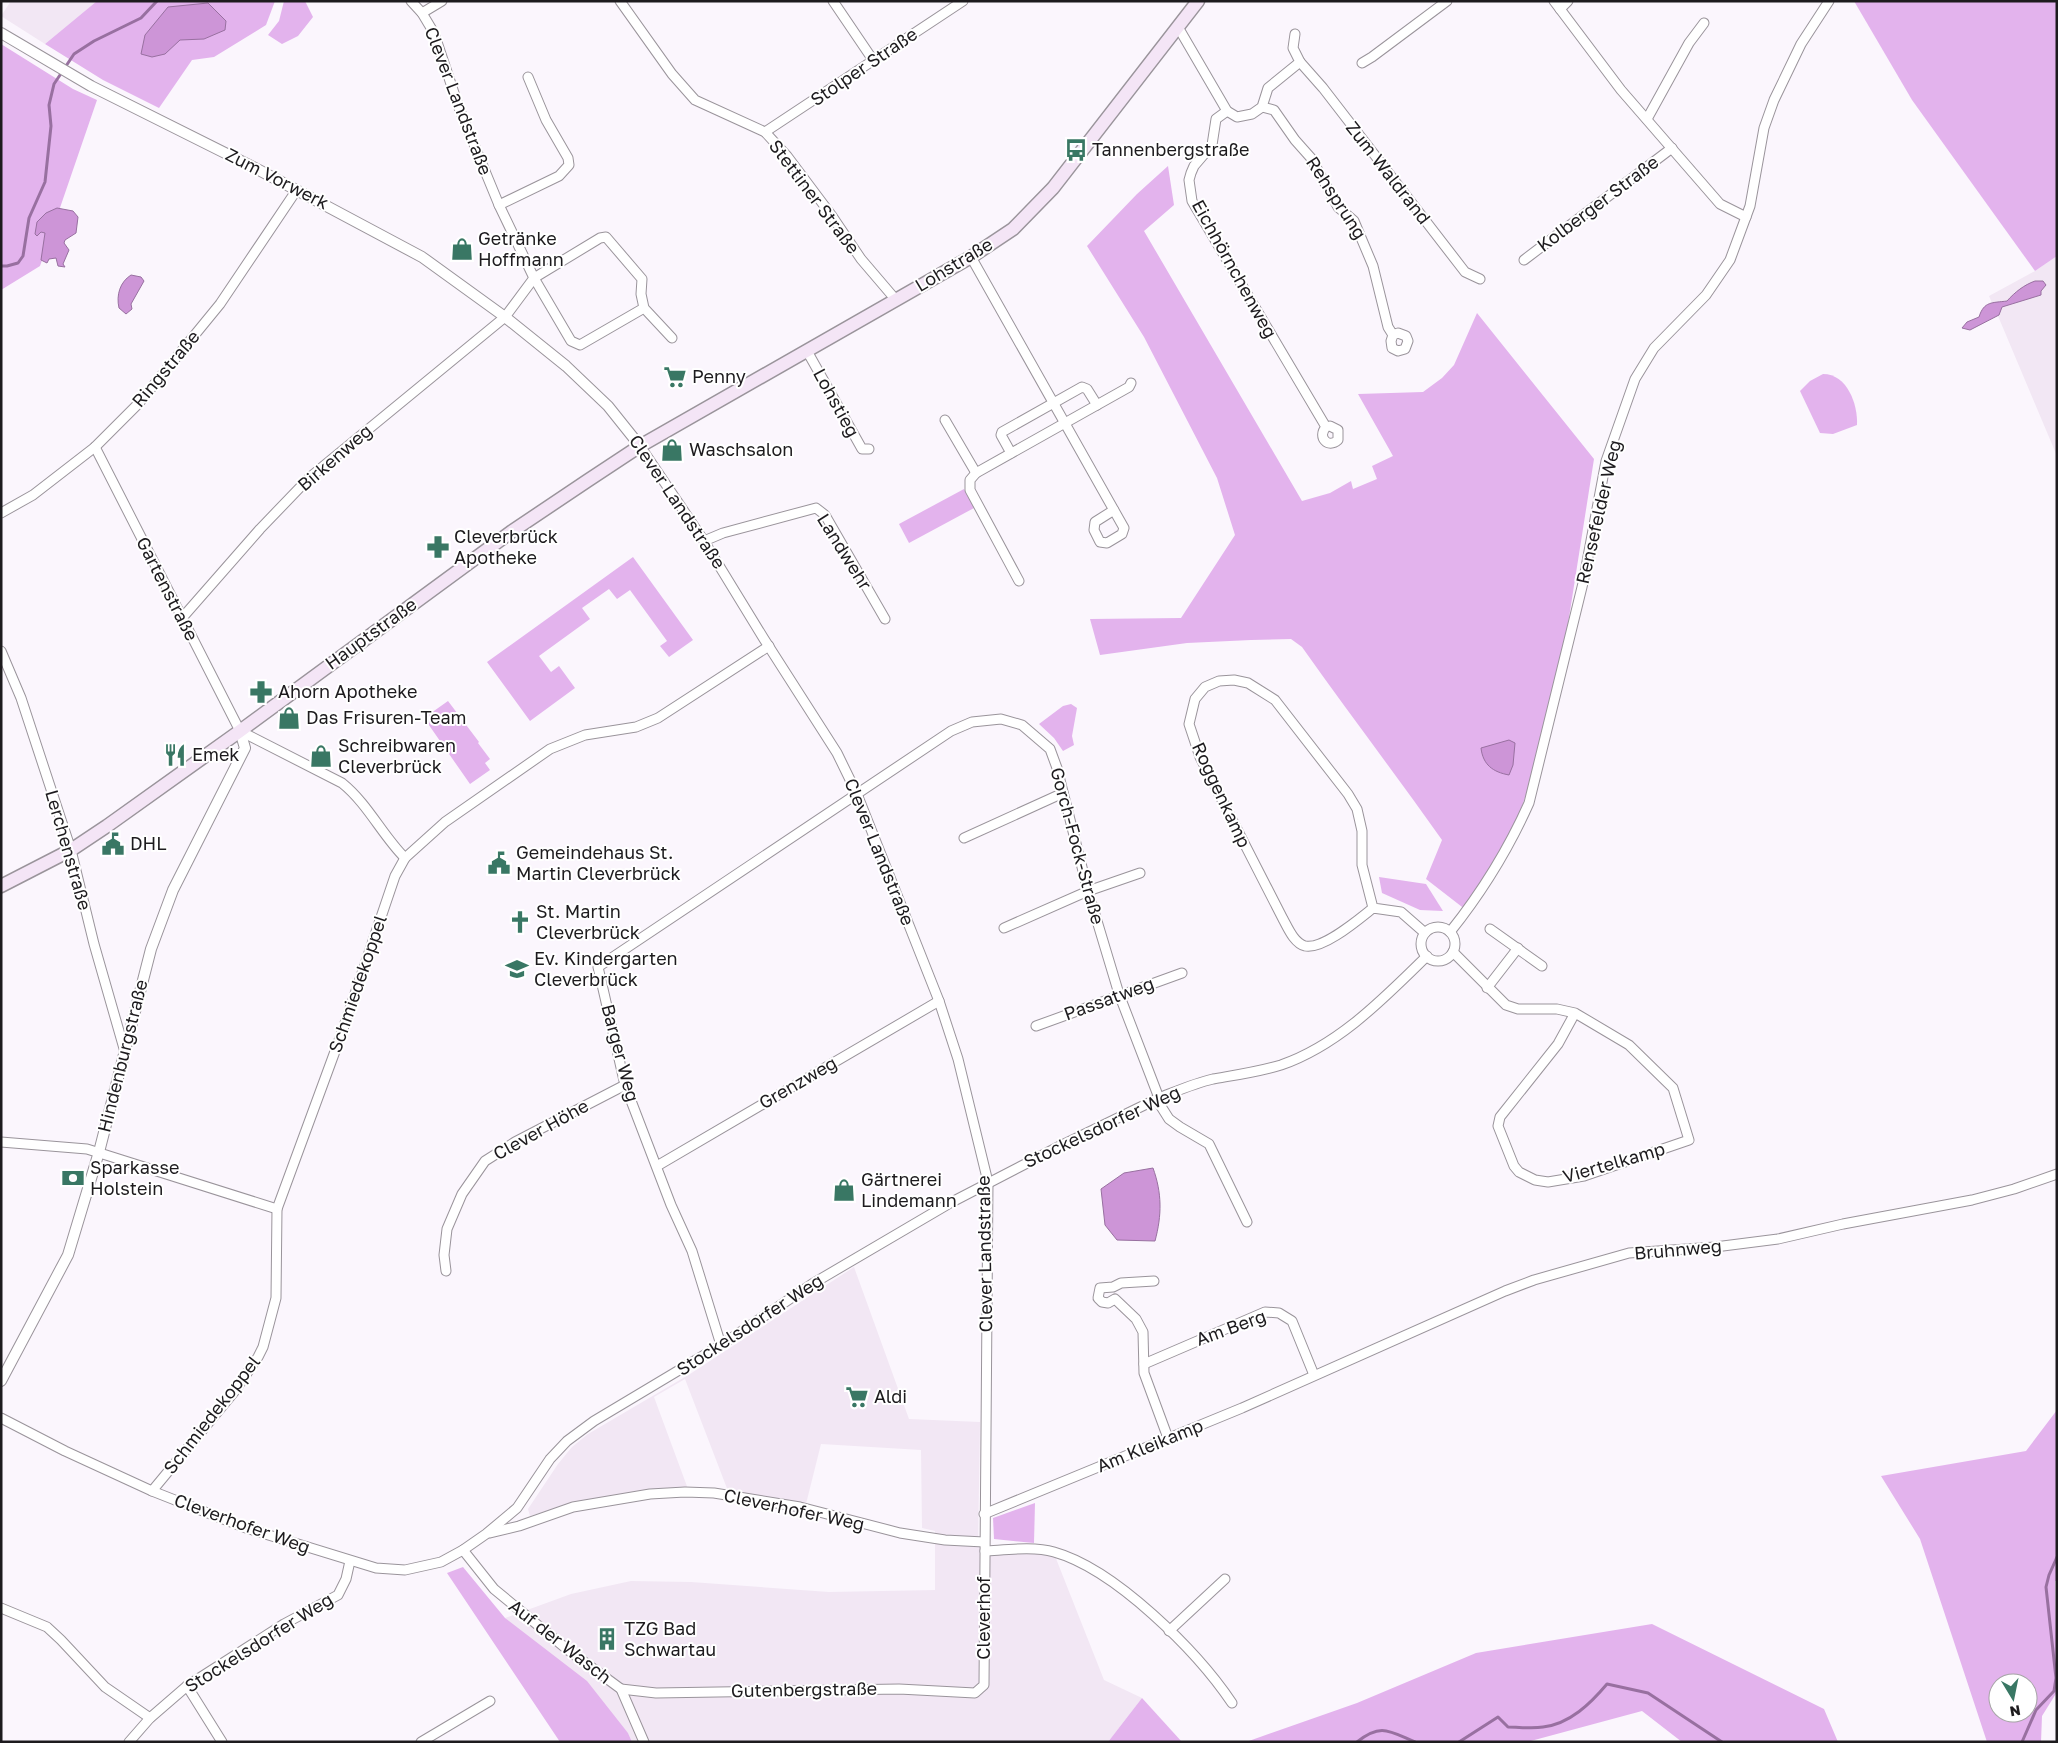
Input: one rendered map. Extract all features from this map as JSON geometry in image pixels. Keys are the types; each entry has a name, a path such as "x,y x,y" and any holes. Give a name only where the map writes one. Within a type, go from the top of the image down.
{"main road":[{"name":"Lohstraße","path":"640,446 971,257 1013,228 1053,188 1198,1"},
{"name":"Hauptstraße","path":"1,886 71,850 240,731 511,532 640,446"}],"street":[{"name":"Clever Landstraße","path":"411,1 422,13 434,33 459,108 499,206 534,278 571,341 580,345 644,308"},
{"path":"422,13 442,1"},
{"name":"Stettiner Straße","path":"620,1 672,74 696,100 765,132 832,216 861,259 896,300"},
{"path":"833,1 873,60"},
{"name":"Stolper Straße","path":"765,132 963,1"},
{"path":"1362,63 1372,58 1448,1"},
{"name":"Kolberger Straße","path":"1554,1 1621,90 1720,204 1746,217"},
{"path":"1560,9 1568,1"},
{"name":"Rensefelder Weg","path":"1450,932 1477,898 1516,832 1529,803 1583,583 1606,461 1635,379 1654,348 1706,295 1730,260 1750,206 1764,128 1774,100 1801,44 1829,1"},
{"path":"1647,119 1689,43 1704,23"},
{"path":"1178,27 1227,111 1237,117 1245,117 1262,106 1268,88 1300,62"},
{"name":"Zum Vorwerk","path":"1,33 91,86 172,126 422,257 505,317"},
{"name":"Zum Waldrand","path":"1295,34 1293,48 1300,62 1323,88 1465,272 1480,279"},
{"path":"499,206 559,176 569,165 568,158 546,120 528,77"},
{"name":"Rehsprung","path":"1262,106 1274,110 1295,140 1311,158 1338,207 1354,220 1373,266 1388,327 1394,336"},
{"name":"Eichhörnchenweg","path":"1227,111 1216,118 1212,145 1191,172 1189,180 1192,201 1326,427"},
{"name":"Kolberger Straße","path":"1524,260 1672,148"},
{"name":"Ringstraße","path":"1,513 33,495 95,447 139,403 220,304 296,191"},
{"path":"505,317 534,278 600,238 606,237 642,279 641,294 644,308 672,338"},
{"path":"971,257 1114,510"},
{"name":"Clever Landstraße","path":"505,317 593,390 640,446 704,540 768,646 837,753 857,794 939,1000 958,1060 988,1182 985,1546"},
{"name":"Birkenweg","path":"182,618 260,529 309,478 505,317"},
{"name":"Lohstieg","path":"808,351 862,449 869,449"},
{"path":"1019,581 970,490 970,480 976,473 1129,387 1131,382"},
{"path":"1011,454 1001,435 1002,432 1082,387 1087,389 1097,405"},
{"path":"944,420 976,473"},
{"name":"Gartenstraße","path":"95,447 240,731"},
{"name":"Landwehr","path":"704,540 723,533 816,508 825,515 885,620"},
{"name":"Schmiedekoppel","path":"152,1491 234,1392 263,1347 270,1328 276,1298 277,1209 395,876 406,858 445,822 550,749 585,735 636,726 658,718 768,646"},
{"name":"Lerchenstraße","path":"1,651 21,698 71,850 94,944 125,1052"},
{"name":"Roggenkamp","path":"1234,680 1248,683 1275,700 1321,758 1357,809 1362,831 1362,865 1373,908 1354,923 1319,944 1305,946 1296,940 1265,886 1200,757 1189,724 1195,699 1205,687 1218,681 1234,680"},
{"name":"Gorch-Fock-Straße","path":"857,794 950,731 972,722 1001,719 1022,725 1050,750 1058,768 1088,891 1119,994 1158,1099 1170,1119 1209,1144 1247,1222"},
{"path":"240,731 342,783 354,793 391,843 406,858"},
{"name":"Hindenburgstraße","path":"1,1381 68,1254 99,1152 151,949 173,890 244,748 240,731"},
{"path":"964,838 1063,793"},
{"name":"Barger Weg","path":"720,1345 692,1251 671,1205 625,1085 598,966 857,794"},
{"path":"1004,928 1088,891 1140,873"},
{"path":"1373,908 1402,912 1425,933"},
{"path":"1435,927 1446,928 1450,932 1454,938 1455,945 1453,952 1444,959 1438,960 1424,952 1422,942 1425,933 1435,927"},
{"path":"1490,929 1542,966"},
{"path":"1487,988 1518,948"},
{"name":"Viertelkamp","path":"1453,952 1506,1005 1518,1009 1557,1009 1575,1013 1629,1045 1673,1088 1689,1140 1584,1176 1548,1182 1535,1180 1519,1172 1514,1166 1498,1126 1500,1118 1558,1044 1575,1013"},
{"name":"Stockelsdorfer Weg","path":"129,1742 150,1718 187,1686 284,1624 338,1595 346,1579 350,1561 376,1568 405,1570 441,1562 463,1550 518,1508 550,1460 567,1440 594,1420 720,1345 812,1284 988,1182 1158,1099 1212,1079 1254,1073 1306,1054 1343,1031 1372,1009 1428,956"},
{"name":"Passatweg","path":"1036,1026 1119,994 1182,973"},
{"name":"Grenzweg","path":"657,1166 939,1000"},
{"name":"Clever Höhe","path":"446,1271 444,1255 447,1229 462,1194 485,1160 515,1142 625,1085"},
{"path":"1,1142 87,1149 277,1209"},
{"name":"Bruhnweg","path":"1314,1374 1512,1288 1629,1253 1715,1247 1778,1239 1843,1224 1972,1200 2014,1189 2057,1174"},
{"path":"1115,1299 1108,1303 1102,1302 1098,1298 1100,1288 1113,1287 1121,1283 1154,1281"},
{"path":"1113,1287 1115,1299 1136,1319 1142,1332 1144,1373 1168,1438"},
{"name":"Am Berg","path":"1144,1364 1265,1312 1279,1313 1292,1320 1314,1374"},
{"name":"Am Kleikamp","path":"984,1514 1168,1438 1314,1374"},
{"name":"Cleverhofer Weg","path":"1,1418 65,1452 152,1491 246,1528 350,1561"},
{"name":"Cleverhofer Weg","path":"486,1534 519,1526 574,1507 650,1494 685,1492 714,1493 800,1507 900,1533 985,1546"},
{"name":"Cleverhof","path":"984,1684 985,1546 1053,1551 1092,1569 1132,1597 1187,1647 1219,1684 1232,1703"},
{"name":"Auf der Wasch","path":"463,1550 494,1589 568,1650 621,1689 644,1742"},
{"path":"1169,1631 1225,1579"},
{"path":"1,1608 47,1627 62,1640 105,1686 150,1718"},
{"name":"Gutenbergstraße","path":"621,1689 656,1693 899,1689 975,1693 984,1684"},
{"path":"187,1686 222,1742"},
{"path":"421,1742 490,1701"}],"shaded area":[{"path":"11,1 97,1 45,44 1,16"},
{"path":"97,1 275,1 266,25 214,57 192,60 159,108 103,80 45,44"},
{"path":"284,1 305,1 313,17 298,36 282,44 268,35 279,21"},
{"path":"1854,1 2057,1 2057,256 2035,271 1912,100"},
{"path":"208,3 226,21 225,30 204,39 180,40 165,54 152,57 141,54 145,35 168,7"},
{"path":"1,44 73,89 97,100 40,266 1,290"},
{"path":"1168,166 1174,205 1144,231 1302,501 1330,493 1351,481 1353,489 1377,479 1372,466 1393,456 1358,394 1423,392 1442,378 1454,365 1477,313 1594,459 1553,719 1507,848 1466,910 1426,879 1442,840 1302,647 1291,639 1187,643 1100,655 1090,619 1181,618 1235,535 1217,478 1144,337 1087,246 1137,194"},
{"path":"57,208 73,211 78,217 76,233 65,240 64,243 69,250 63,264 65,267 58,266 56,258 49,259 47,263 41,260 45,233 41,232 37,236 35,234 37,222 46,213"},
{"path":"2057,256 2057,456 1998,316 2002,307 2041,295 2015,292 2007,301 1992,303 1989,296 2035,271"},
{"path":"131,275 141,277 144,281 131,304 132,309 126,314 119,308 119,294 124,281"},
{"path":"2035,281 2043,281 2046,285 2041,291 2041,295 2002,307 1999,315 1970,330 1962,328 1967,322 1979,317 1986,305 2007,301 2020,289"},
{"path":"1823,374 1839,379 1845,385 1853,400 1857,425 1833,434 1820,433 1800,391 1810,381"},
{"path":"964,489 974,508 909,543 899,524"},
{"path":"633,557 693,640 669,657 660,646 667,641 630,590 617,599 609,589 582,608 590,619 539,656 551,672 559,666 575,688 530,721 487,662"},
{"path":"448,701 490,759 485,763 490,770 470,784 424,718"},
{"path":"1071,704 1077,708 1072,736 1074,745 1063,751 1054,738 1039,724 1063,706"},
{"path":"1509,740 1515,743 1513,765 1509,775 1498,772 1490,767 1484,759 1481,748"},
{"path":"1379,877 1426,884 1443,911 1420,910 1382,893"},
{"path":"1153,1168 1160,1204 1155,1241 1117,1240 1105,1225 1101,1189 1124,1173"},
{"path":"854,1267 909,1419 980,1422 978,1547 1055,1556 1104,1680 1142,1698 1108,1742 632,1742 628,1733 505,1618 571,1594 631,1581 691,1582 829,1592 935,1590 935,1531 922,1528 921,1450 821,1444 806,1504 728,1491 685,1379 654,1397 688,1489 650,1490 572,1503 530,1516 528,1509 558,1464 572,1447 588,1434 690,1374"},
{"path":"2057,1410 2057,1581 2055,1581 2057,1692 2042,1716 2041,1742 1987,1742 1920,1539 1881,1476 2026,1451"},
{"path":"1035,1503 1034,1543 994,1539 993,1518"},
{"path":"463,1567 505,1618 587,1681 628,1733 632,1742 560,1742 447,1573"},
{"path":"1652,1624 1824,1709 1838,1742 1682,1742 1642,1711 1527,1742 1246,1742 1357,1703 1476,1653"},
{"path":"1142,1698 1182,1742 1108,1742"}],"waterway":[{"path":"1,266 18,263 23,256 29,218 45,182 51,126 49,105 54,84 74,54 94,41 141,18 157,1"},
{"path":"2022,1742 2036,1710 2054,1691 2056,1678 2046,1587 2057,1557"},
{"path":"1459,1742 1498,1717 1508,1727 1539,1728 1562,1722 1579,1712 1607,1684 1648,1693 1722,1742"},
{"path":"1357,1742 1365,1736 1379,1731 1392,1732 1415,1742"}],"place":[{"name":"Tannenbergstraße","path":"1076,150"},
{"name":"Getränke Hoffmann","path":"462,249"},
{"name":"Penny","path":"675,377"},
{"name":"Waschsalon","path":"672,450"},
{"name":"Cleverbrück Apotheke","path":"438,547"},
{"name":"Ahorn Apotheke","path":"261,692"},
{"name":"Das Frisuren-Team","path":"289,718"},
{"name":"Emek","path":"175,755"},
{"name":"Schreibwaren Cleverbrück","path":"321,756"},
{"name":"DHL","path":"113,844"},
{"name":"Gemeindehaus St. Martin Cleverbrück","path":"499,863"},
{"name":"St. Martin Cleverbrück","path":"520,922"},
{"name":"Ev. Kindergarten Cleverbrück","path":"517,969"},
{"name":"Sparkasse Holstein","path":"73,1178"},
{"name":"Gärtnerei Lindemann","path":"844,1190"},
{"name":"Aldi","path":"857,1397"},
{"name":"TZG Bad Schwartau","path":"607,1639"}]}
